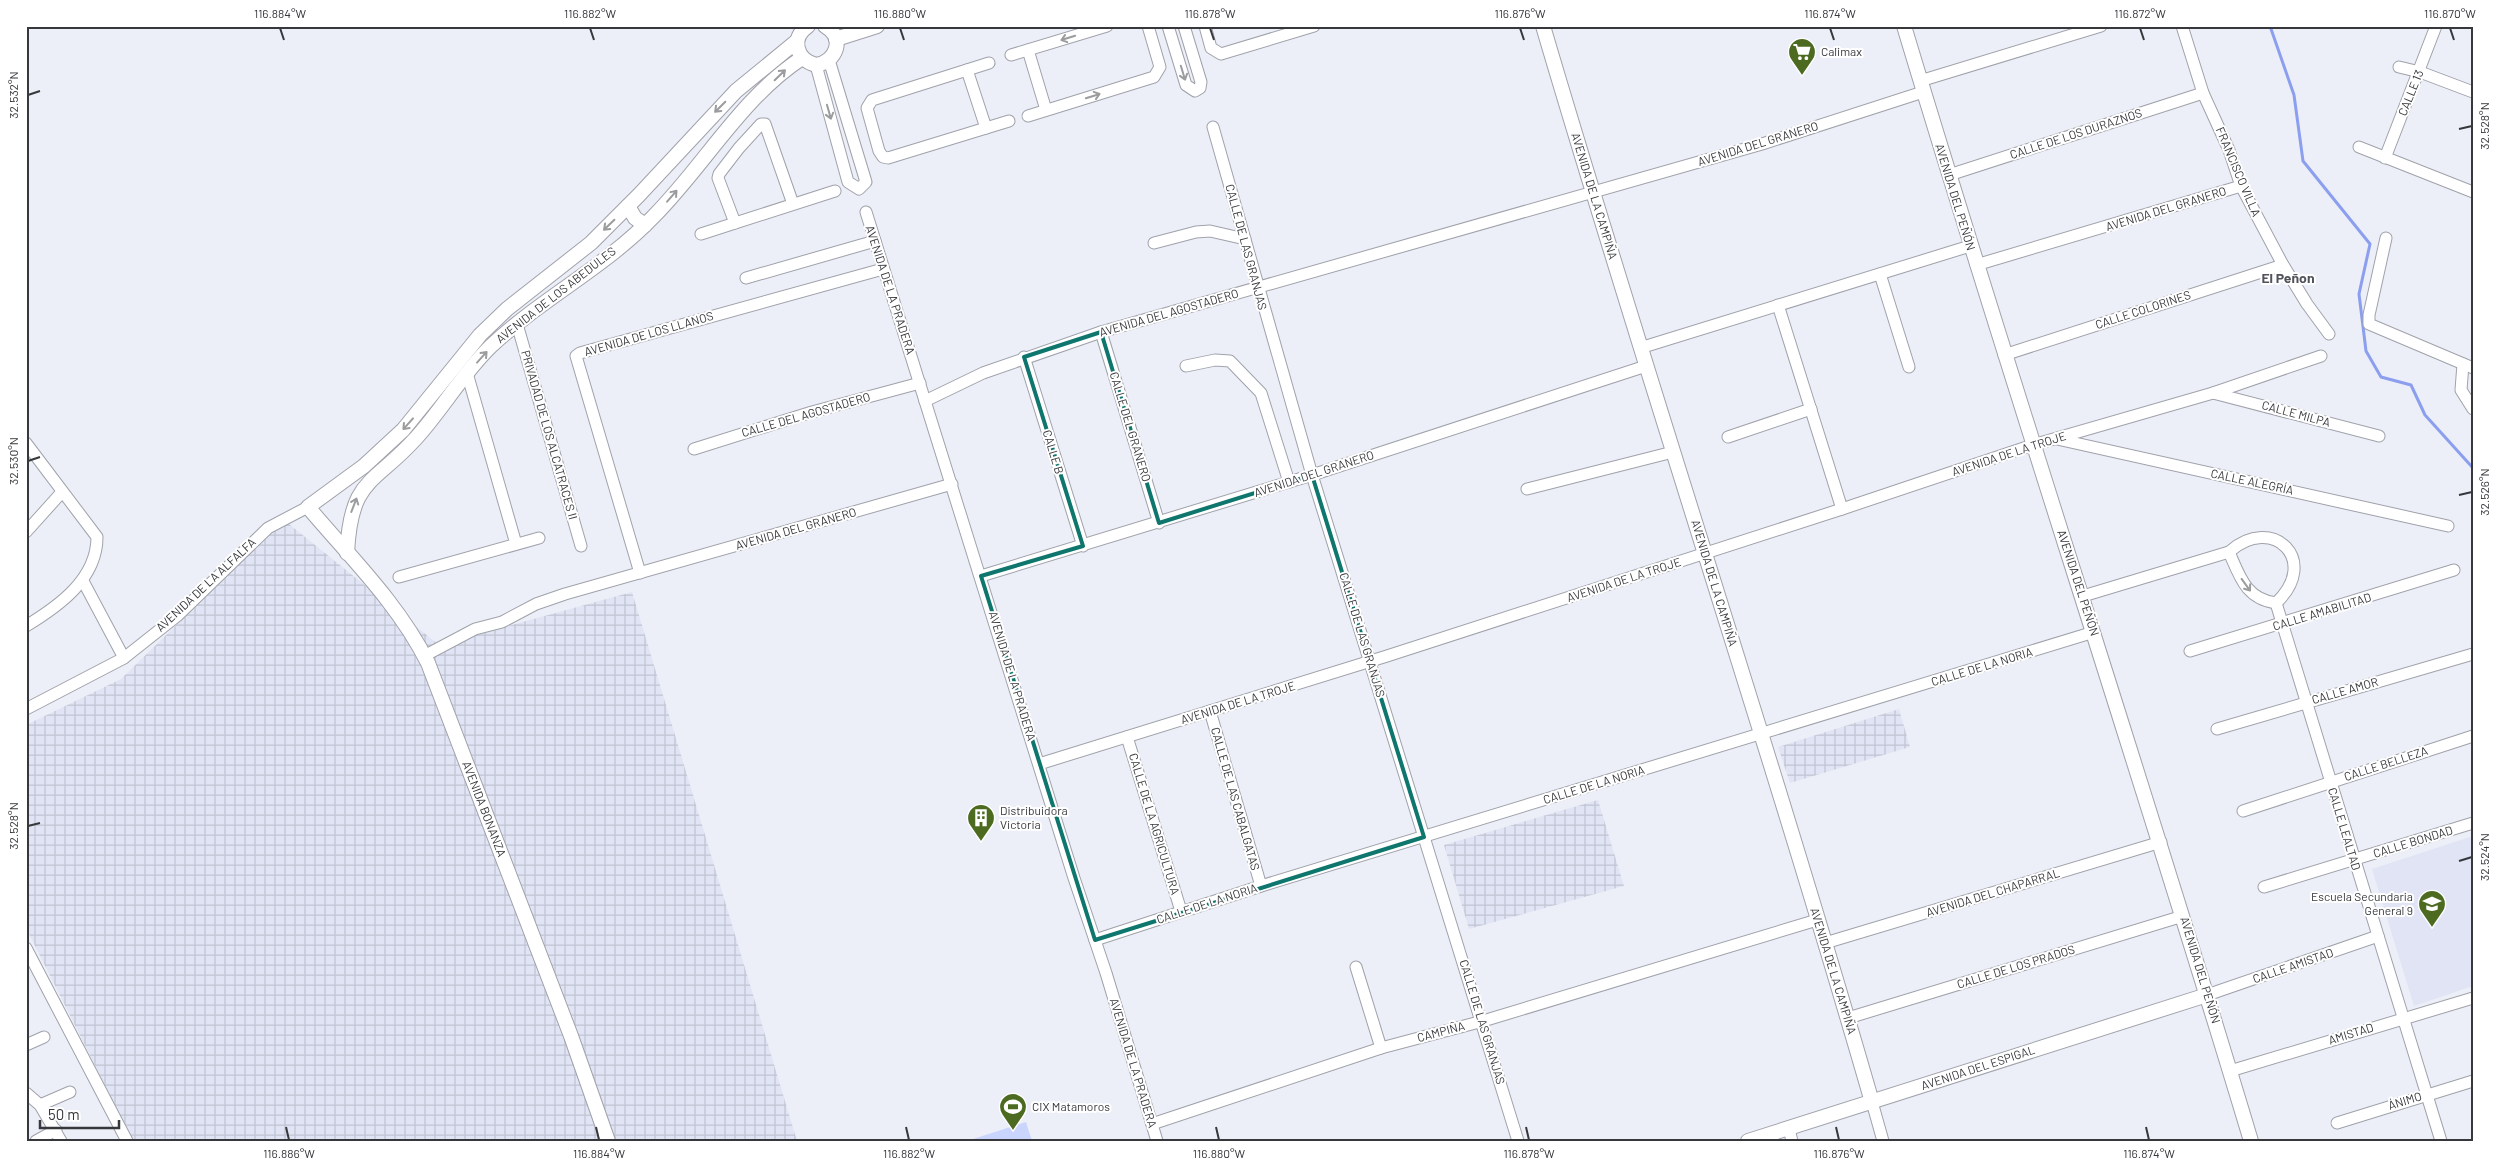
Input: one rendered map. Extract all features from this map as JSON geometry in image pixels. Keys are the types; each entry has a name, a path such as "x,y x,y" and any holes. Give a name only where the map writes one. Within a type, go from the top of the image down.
{"street":[{"name":"AVENIDA DE LOS ABEDULES","path":"308,507 364,466 403,430 427,403 469,347 507,309 584,249 639,195 736,90 797,40 802,30 808,26"},
{"path":"797,40 799,53 802,58 816,64 830,60 836,51 830,30 878,26"},
{"path":"1010,55 1107,26"},
{"path":"1028,116 1154,77 1160,67 1148,26"},
{"path":"1168,26 1186,85 1192,91 1198,90 1201,82 1186,31 1205,28 1211,48 1221,54 1314,26"},
{"name":"AVENIDA DE LA CAMPIÑA","path":"1543,26 1592,192 1705,553 1884,1141"},
{"name":"AVENIDA DEL PEÑÓN","path":"1904,26 2004,355 2161,842 2251,1141"},
{"name":"AVENIDA DEL GRANERO","path":"1592,192 1762,144 1922,86 2101,26"},
{"name":"FRANCISCO VILLA","path":"2182,26 2202,93 2229,150 2241,186 2283,265 2307,304 2329,334"},
{"name":"CALLE 13","path":"2385,158 2420,72 2436,26"},
{"path":"1154,47 1173,41"},
{"path":"1028,50 1046,110"},
{"name":"AVENIDA DE LOS ABEDULES","path":"347,553 352,510 358,495 369,480 416,438 467,373 491,347 517,324 607,257 645,225 748,106 785,69 802,58"},
{"path":"816,64 848,182 859,189 866,182 830,60"},
{"path":"989,63 872,100 867,108 881,155 888,158 1009,121"},
{"path":"2399,67 2420,72 2473,92"},
{"path":"968,70 986,128"},
{"name":"CALLE DE LOS DURAZNOS","path":"1949,175 2202,93"},
{"path":"735,223 718,178 758,125 765,124 793,204"},
{"name":"CALLE DE LAS GRANJAS","path":"1213,127 1257,289 1312,475 1483,1021 1518,1141"},
{"path":"853,138 873,131"},
{"path":"724,134 739,148"},
{"path":"2359,147 2473,192"},
{"name":"AVENIDA DEL GRANERO","path":"1976,265 2241,186"},
{"path":"701,234 835,191"},
{"name":"AVENIDA DEL AGOSTADERO","path":"924,401 983,373 1101,332 1592,192"},
{"path":"639,195 651,203 657,213"},
{"path":"628,206 635,218 645,225"},
{"name":"AVENIDA DE LA PRADERA","path":"866,212 1157,1141"},
{"path":"1154,243 1196,232 1210,231 1244,240"},
{"path":"2386,238 2369,315 2369,324 2468,366 2461,390 2473,410"},
{"path":"746,278 874,242"},
{"path":"1640,348 1970,246"},
{"name":"CALLE COLORINES","path":"2004,355 2283,265"},
{"name":"AVENIDA DE LOS LLANOS","path":"640,573 576,356 883,269"},
{"path":"1880,274 1909,367"},
{"path":"1778,305 1842,510"},
{"name":"PRIVADAD DE LOS ALCATRACES II","path":"517,324 581,546"},
{"name":"CALLE DEL GRANERO","path":"1101,332 1159,523"},
{"name":"AVENIDA DE LA TROJE","path":"1039,764 1371,662 1842,510 2033,445 2213,392 2322,356"},
{"name":"CALLE B","path":"1024,358 1083,546"},
{"path":"1186,366 1215,360 1230,362 1260,393 1289,482"},
{"name":"AVENIDA DEL GRANERO","path":"981,576 1312,475 1646,366"},
{"path":"467,373 516,544"},
{"name":"CALLE DEL AGOSTADERO","path":"694,449 812,412 920,383"},
{"name":"CALLE MILPA","path":"2213,392 2380,436"},
{"path":"427,403 439,411"},
{"path":"1728,437 1811,409"},
{"name":"CALLE ALEGRÍA","path":"2056,439 2448,526"},
{"path":"26,443 97,537 97,545 83,581 61,603 26,626"},
{"path":"1527,489 1673,452"},
{"name":"AVENIDA DEL GRANERO","path":"424,656 475,629 502,622 536,604 603,582 952,484"},
{"path":"26,532 62,492"},
{"name":"AVENIDA BONANZA","path":"308,507 380,589 411,631 424,656 564,1019 608,1141"},
{"name":"AVENIDA DE LA ALFALFA","path":"26,709 124,658 177,616 268,528 308,507"},
{"path":"400,577 538,538"},
{"path":"2083,596 2229,552 2236,546 2254,539 2278,540 2286,546 2292,555 2294,576 2285,594 2276,603 2261,601 2250,592 2242,581 2229,552"},
{"name":"CALLE AMABILITAD","path":"2190,651 2454,570"},
{"path":"83,581 124,658"},
{"name":"CALLE LEALTAD","path":"2276,603 2441,1141"},
{"name":"CALLE DE LA NORIA","path":"1095,940 1261,886 2094,632"},
{"name":"CALLE AMOR","path":"2218,729 2473,654"},
{"name":"CALLE DE LAS CABALGATAS","path":"1210,711 1261,886"},
{"name":"CALLE BELLEZA","path":"2243,811 2473,736"},
{"name":"CALLE DE LA AGRICULTURA","path":"1127,737 1181,911"},
{"name":"CALLE BONDAD","path":"2264,887 2473,823"},
{"name":"AVENIDA DEL CHAPARRAL","path":"1825,943 2161,842"},
{"name":"CALLE DE LOS PRADOS","path":"1848,1018 2183,916"},
{"name":"CAMPIÑA","path":"1152,1124 1381,1048 1483,1021 1817,920"},
{"name":"CALLE AMISTAD","path":"2207,995 2378,936"},
{"path":"26,948 127,1141"},
{"path":"1356,967 1381,1048"},
{"name":"AVENIDA DEL ESPIGAL","path":"1748,1141 1790,1135 1872,1102 2207,995"},
{"name":"AMISTAD","path":"2230,1071 2473,998"},
{"path":"26,1045 44,1037"},
{"name":"ÁNIMO","path":"2337,1123 2473,1081"},
{"path":"40,1104 70,1092"},
{"path":"26,1093 40,1104 58,1136 36,1141"}],"highlighted area":[{"path":"1101,332 1159,523 1312,475 1424,837 1095,940 981,576 1083,546 1024,357"}],"shaded area":[{"path":"284,520 439,645 632,592 797,1141 133,1141 26,928 26,725 121,679"},
{"path":"1899,709 1910,747 1790,783 1778,747"},
{"path":"1598,800 1624,886 1469,929 1444,845"},
{"name":"Escuela Secundaria General 9","path":"2473,836 2473,986 2414,1006 2372,869"},
{"name":"CIX Matamoros","path":"1026,1122 1032,1141 967,1141"}],"waterway":[{"path":"2270,26 2294,95 2303,161 2370,244 2359,294 2366,351 2381,377 2411,385 2425,415 2473,468"}],"place":[{"name":"Calimax","path":"1802,76"},
{"name":"Distribuidora Victoria","path":"981,842"},
{"name":"Escuela Secundaria General 9","path":"2432,928"},
{"name":"CIX Matamoros","path":"1013,1131"}],"district":[{"name":"El Peñon","path":"2288,278"}]}
